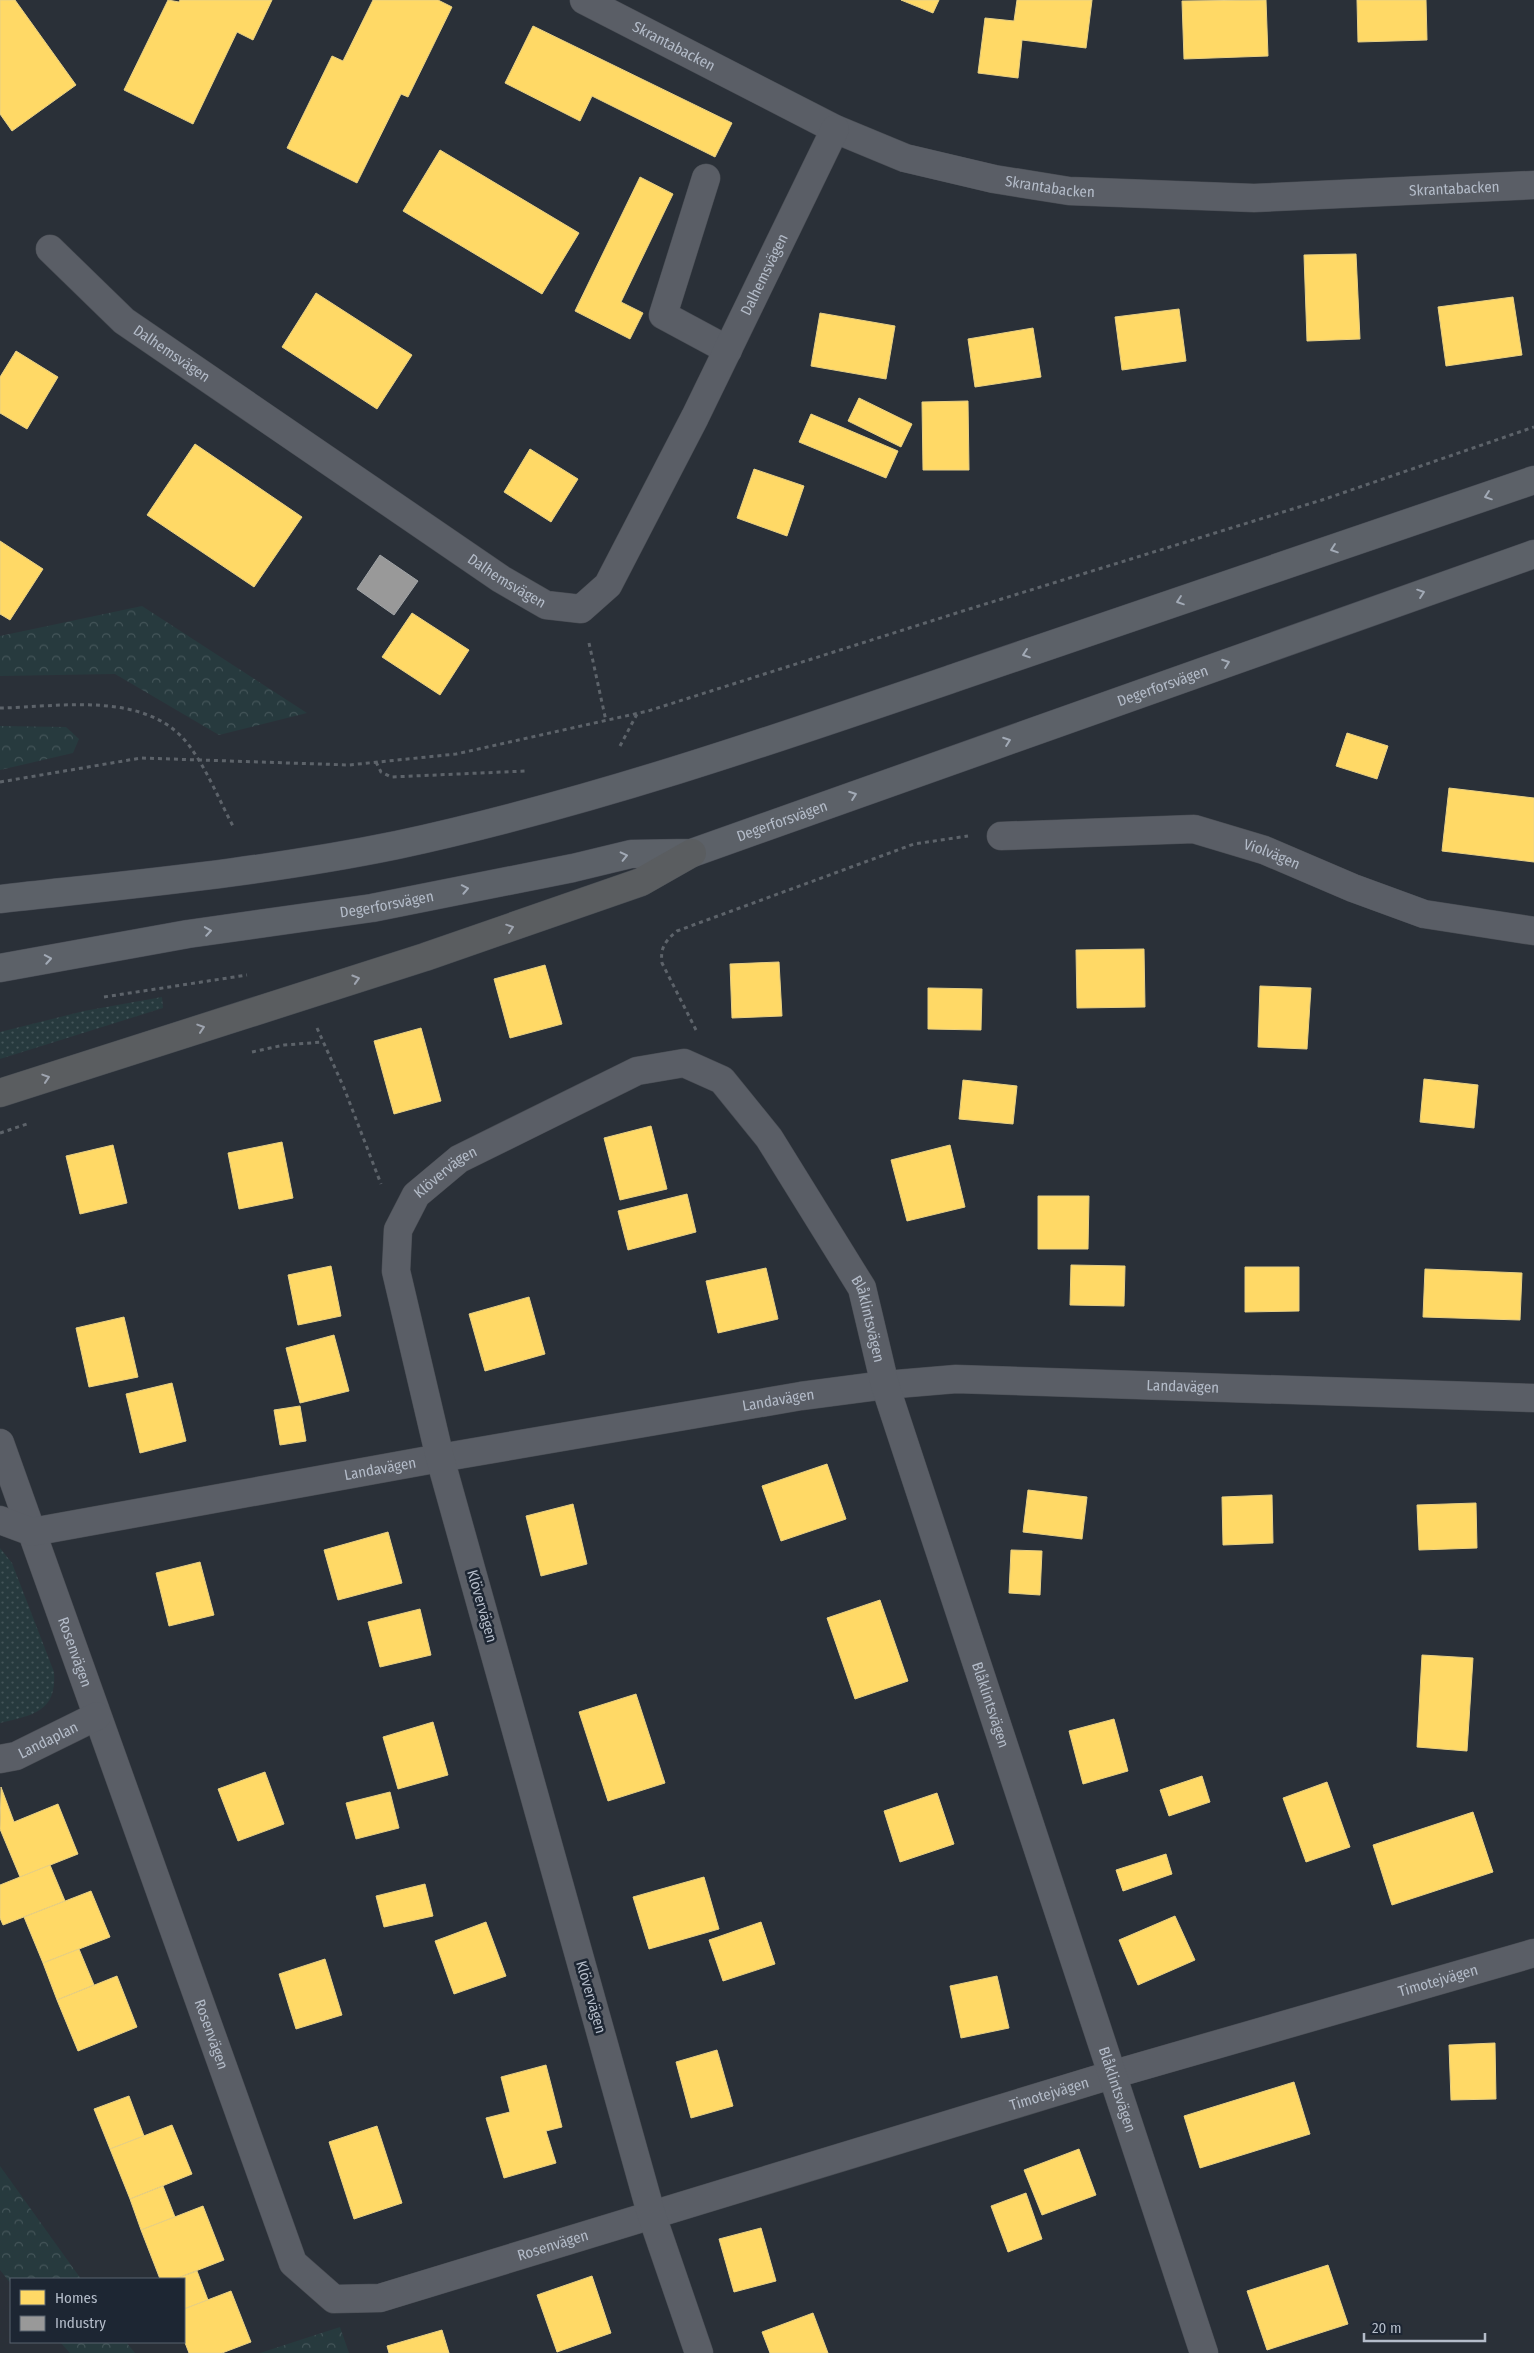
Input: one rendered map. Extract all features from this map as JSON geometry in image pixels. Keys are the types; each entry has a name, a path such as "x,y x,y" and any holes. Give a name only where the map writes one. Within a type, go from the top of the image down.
{"highway":[{"path":"0,1093 425,957 641,882 692,853"}],"main road":[{"path":"0,899 279,866 396,845 503,820 693,765 875,705 1534,480"},
{"name":"Degerforsvägen","path":"0,968 188,934 372,908 572,868 631,854 692,853 1534,554"}],"street":[{"name":"Skrantabacken","path":"598,3 836,129 905,158 994,179 1068,190 1254,198 1534,185"},
{"name":"Dalhemsvägen","path":"50,250 124,321 500,580 546,605 581,609 608,585 728,350 836,129"},
{"path":"706,178 663,315 728,350"},
{"name":"Violvägen","path":"1001,836 1194,829 1264,850 1353,888 1424,914 1534,932"},
{"name":"Klövervägen","path":"699,2353 651,2213 440,1458 396,1272 398,1230 416,1195 459,1159 637,1072 684,1063 724,1083"},
{"name":"Blåklintsvägen","path":"724,1083 769,1138 862,1288 885,1385 1110,2075 1204,2353"},
{"name":"Landavägen","path":"32,1532 440,1458 801,1396 885,1385 956,1380 1534,1398"},
{"name":"Rosenvägen","path":"0,1443 293,2264 334,2299 380,2298 651,2213"},
{"path":"0,1520 32,1532"},
{"name":"Landaplan","path":"0,1759 16,1756 96,1716"},
{"name":"Timotejvägen","path":"651,2213 1110,2075 1534,1953"}],"path":[{"path":"0,782 141,758 199,762 349,765 456,754 606,721 636,714 1325,499 1534,427"},
{"path":"581,609 606,721"},
{"path":"0,708 113,705 133,709 165,724 187,743 234,828"},
{"path":"620,746 636,714"},
{"path":"376,762 381,772 391,777 525,771"},
{"path":"724,1083 662,963 660,951 666,940 677,931 914,844 975,835 1001,836"},
{"path":"104,997 255,973"},
{"path":"314,1021 344,1088 398,1230"}],"green space":[{"path":"142,606 307,713 219,735 115,674 0,676 0,636"},
{"path":"0,726 66,727 79,739 73,753 0,770"},
{"path":"162,997 163,1008 0,1059 0,1032 84,1011"},
{"path":"0,1548 12,1563 54,1672 54,1685 47,1704 40,1710 0,1723"},
{"path":"0,2166 80,2278 10,2278 10,2283 0,2270"},
{"path":"340,2327 349,2353 260,2353"},
{"path":"61,2343 127,2343 135,2353 70,2353"}],"building: Homes":[{"path":"0,0 15,0 76,85 12,131 0,114"},
{"path":"168,0 179,2 180,0 272,0 253,40 237,32 193,124 124,90"},
{"path":"373,0 438,0 452,7 408,97 401,94 357,183 287,148 332,56 343,61"},
{"path":"901,0 939,0 933,13"},
{"path":"1017,0 1092,0 1086,48 1022,40 1018,78 978,73 985,18 1014,21"},
{"path":"1266,0 1268,56 1184,59 1182,1"},
{"path":"1357,0 1426,0 1427,40 1358,42"},
{"path":"533,26 732,123 715,157 592,96 580,121 505,83"},
{"path":"440,150 579,233 542,294 403,211"},
{"path":"640,177 673,194 621,302 643,313 630,339 575,311"},
{"path":"1356,254 1360,339 1307,341 1304,255"},
{"path":"316,293 412,355 377,409 282,347"},
{"path":"1513,297 1522,355 1446,366 1438,307"},
{"path":"1179,309 1186,361 1122,370 1115,317"},
{"path":"820,313 895,326 886,379 811,366"},
{"path":"1033,328 1041,377 975,387 968,339"},
{"path":"16,351 58,377 27,429 0,413 0,377"},
{"path":"859,398 912,424 901,447 848,421"},
{"path":"968,401 969,470 923,470 922,402"},
{"path":"811,414 898,451 886,478 799,442"},
{"path":"195,444 302,517 254,587 147,515"},
{"path":"530,449 578,479 551,522 504,492"},
{"path":"754,469 804,486 787,536 737,518"},
{"path":"0,541 43,569 10,620 0,614"},
{"path":"412,613 469,650 440,695 382,657"},
{"path":"1347,733 1388,746 1377,779 1336,766"},
{"path":"1449,788 1534,798 1534,862 1442,851"},
{"path":"1144,949 1145,1007 1077,1008 1076,950"},
{"path":"779,962 782,1016 732,1018 730,964"},
{"path":"545,965 562,1024 510,1038 494,979"},
{"path":"1260,986 1311,988 1307,1049 1258,1047"},
{"path":"928,988 982,989 981,1030 928,1029"},
{"path":"421,1028 441,1101 394,1114 374,1041"},
{"path":"1424,1079 1478,1085 1474,1128 1420,1122"},
{"path":"963,1080 1017,1086 1013,1124 959,1119"},
{"path":"651,1126 667,1189 620,1200 604,1138"},
{"path":"282,1142 293,1198 239,1209 228,1153"},
{"path":"113,1145 127,1203 80,1214 66,1156"},
{"path":"950,1145 965,1207 907,1221 891,1160"},
{"path":"687,1194 696,1232 628,1250 618,1211"},
{"path":"1038,1196 1089,1196 1088,1249 1038,1249"},
{"path":"1071,1265 1125,1266 1124,1306 1070,1305"},
{"path":"331,1266 341,1316 298,1325 288,1275"},
{"path":"1245,1267 1299,1267 1299,1311 1245,1312"},
{"path":"766,1268 778,1319 718,1333 706,1281"},
{"path":"1425,1269 1522,1273 1520,1320 1423,1317"},
{"path":"529,1297 545,1354 485,1371 469,1314"},
{"path":"124,1317 138,1377 89,1387 76,1328"},
{"path":"334,1335 349,1391 300,1403 286,1348"},
{"path":"172,1383 186,1441 140,1453 126,1394"},
{"path":"300,1406 306,1441 280,1445 274,1410"},
{"path":"827,1464 846,1519 781,1541 762,1486"},
{"path":"1028,1490 1087,1497 1082,1539 1023,1532"},
{"path":"1272,1495 1273,1543 1223,1545 1222,1497"},
{"path":"1476,1503 1477,1548 1419,1550 1417,1505"},
{"path":"573,1504 587,1564 541,1576 526,1516"},
{"path":"388,1532 402,1583 338,1600 324,1550"},
{"path":"1011,1550 1042,1551 1040,1595 1009,1593"},
{"path":"200,1562 214,1615 169,1626 156,1573"},
{"path":"880,1600 908,1681 855,1699 827,1618"},
{"path":"420,1609 431,1655 380,1667 368,1622"},
{"path":"1422,1655 1473,1658 1467,1751 1417,1747"},
{"path":"636,1694 665,1783 608,1801 579,1712"},
{"path":"1114,1719 1128,1771 1083,1784 1069,1731"},
{"path":"433,1722 448,1775 398,1789 383,1737"},
{"path":"265,1772 284,1824 238,1841 218,1789"},
{"path":"1202,1776 1210,1802 1169,1816 1160,1790"},
{"path":"1327,1782 1350,1847 1306,1862 1283,1798"},
{"path":"1,1787 14,1822 58,1804 78,1854 20,1877 0,1829"},
{"path":"390,1792 399,1828 356,1839 346,1803"},
{"path":"937,1793 954,1844 900,1862 884,1811"},
{"path":"1473,1812 1493,1872 1392,1905 1373,1845"},
{"path":"1166,1854 1172,1874 1123,1891 1116,1870"},
{"path":"50,1865 65,1901 3,1925 0,1918 0,1885"},
{"path":"704,1877 719,1929 649,1949 633,1897"},
{"path":"425,1884 433,1916 384,1927 376,1896"},
{"path":"91,1891 110,1937 43,1963 24,1917"},
{"path":"1175,1916 1195,1960 1138,1985 1119,1940"},
{"path":"486,1922 506,1976 454,1994 435,1941"},
{"path":"761,1922 775,1964 723,1981 709,1940"},
{"path":"79,1949 94,1985 57,2000 43,1963"},
{"path":"325,1959 342,2015 296,2029 279,1974"},
{"path":"117,1976 137,2027 78,2051 57,2000"},
{"path":"997,1976 1009,2028 961,2038 950,1986"},
{"path":"1495,2043 1496,2099 1451,2100 1449,2045"},
{"path":"717,2050 733,2106 691,2118 676,2062"},
{"path":"546,2065 562,2127 546,2131 556,2163 504,2178 486,2118 510,2112 501,2077"},
{"path":"1294,2082 1310,2134 1200,2168 1184,2116"},
{"path":"129,2096 144,2136 110,2149 94,2109"},
{"path":"172,2125 192,2174 130,2199 110,2149"},
{"path":"377,2126 402,2203 354,2219 329,2142"},
{"path":"1079,2149 1096,2195 1042,2215 1024,2170"},
{"path":"163,2186 175,2217 141,2230 130,2199"},
{"path":"1026,2193 1042,2239 1008,2252 991,2206"},
{"path":"203,2206 224,2260 178,2278 160,2278 141,2230"},
{"path":"761,2228 776,2281 734,2292 719,2239"},
{"path":"1328,2265 1348,2324 1267,2350 1247,2291"},
{"path":"197,2271 208,2300 185,2309 185,2278 178,2278"},
{"path":"592,2276 611,2333 557,2352 537,2295"},
{"path":"231,2291 251,2342 222,2353 189,2353 185,2343 185,2309"},
{"path":"813,2313 828,2353 770,2353 762,2332"},
{"path":"442,2330 449,2353 389,2353 387,2346"}],"building: Industry":[{"path":"380,555 418,581 394,615 357,589"}]}
